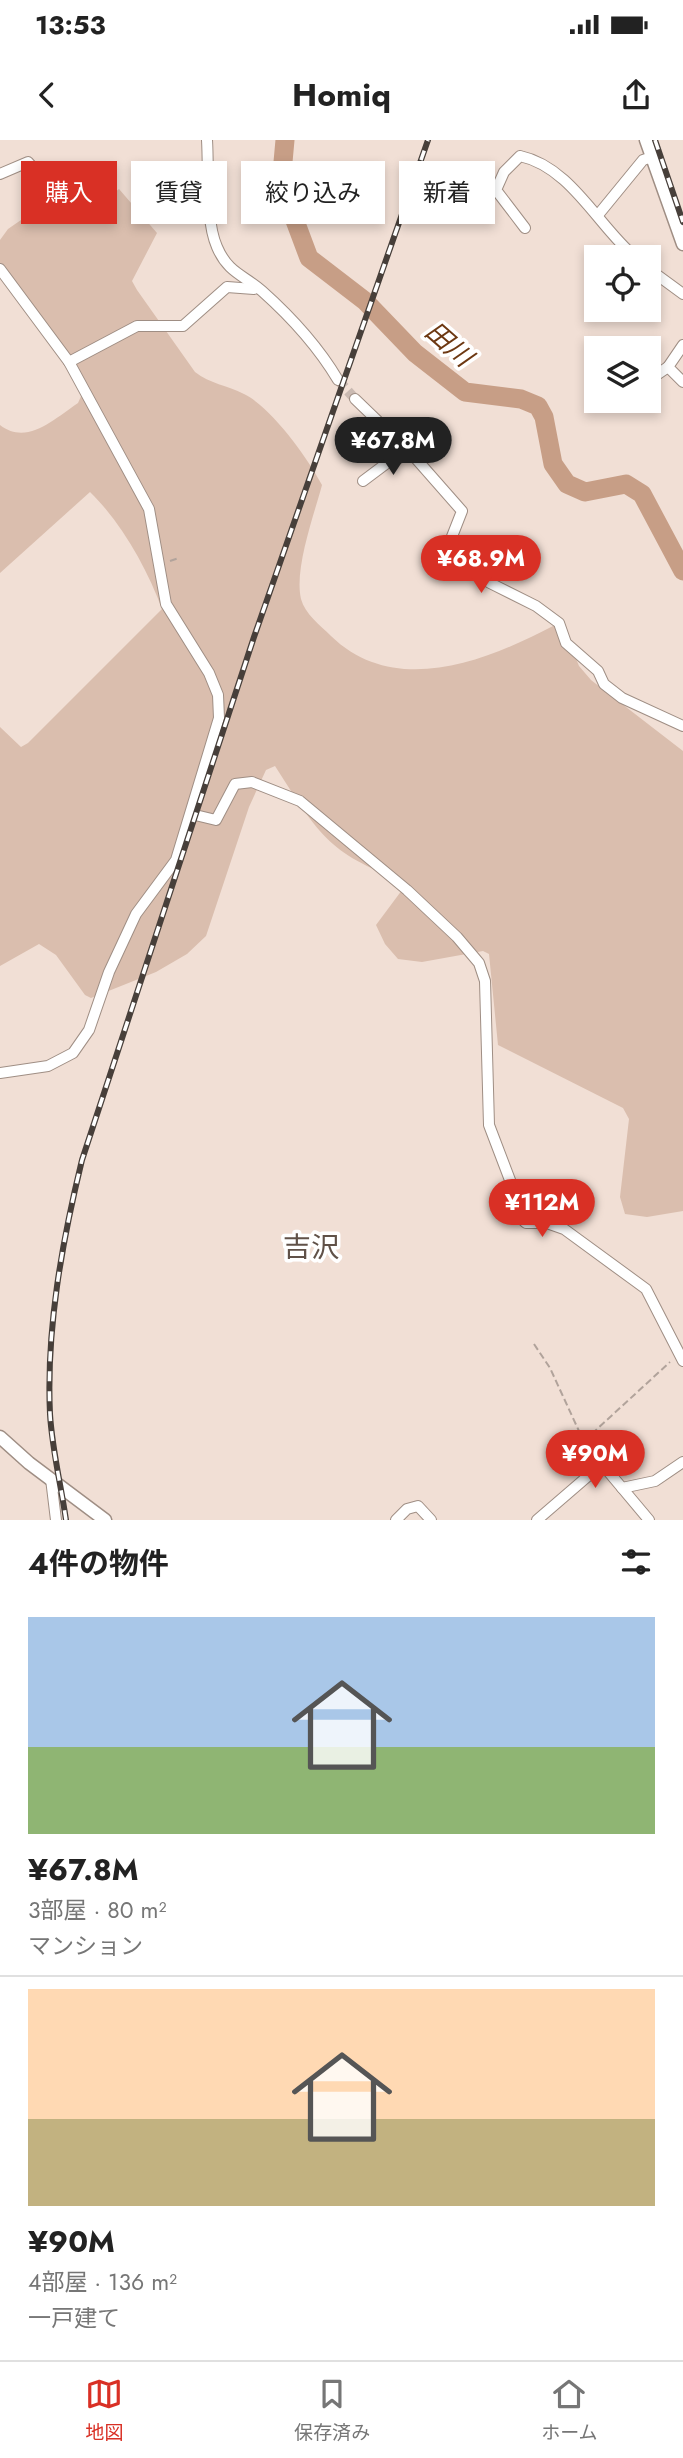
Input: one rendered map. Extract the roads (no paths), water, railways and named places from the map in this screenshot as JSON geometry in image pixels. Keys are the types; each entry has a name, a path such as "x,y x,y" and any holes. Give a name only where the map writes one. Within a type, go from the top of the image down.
{"street":[{"path":"207,140 212,229 217,248 237,276 260,289 308,340 338,380"},
{"path":"646,140 683,244"},
{"path":"525,228 496,190 504,172 520,156 538,160 598,215 624,245"},
{"path":"598,215 643,160 652,157"},
{"path":"0,174 21,165"},
{"path":"0,269 69,362 149,509 166,604 209,673 218,695 219,718 176,860 136,914 109,972 89,1030 73,1053 48,1066 0,1073"},
{"path":"661,277 683,293"},
{"path":"69,362 137,326 183,326 227,287 260,289"},
{"path":"661,372 668,367 683,345"},
{"path":"668,367 683,382"},
{"path":"355,398 411,453 462,511 451,539 457,557 490,583 536,606 559,623 566,643 598,671 604,684 622,698 683,726"},
{"path":"363,481 387,463 411,453"},
{"path":"191,814 216,820 235,784 251,782 300,801 407,890 457,937 479,963 485,981 489,1125 513,1188 518,1216 526,1223 547,1223 564,1229 646,1289 681,1357"},
{"path":"0,1437 105,1520"},
{"path":"622,1488 656,1480 683,1462"},
{"path":"537,1520 602,1464 649,1520"},
{"path":"51,1479 56,1520"},
{"path":"396,1520 407,1509 418,1506 430,1520"}],"waterway":[{"name":"田川","path":"285,140 282,173 288,202 309,258 365,301 415,353 465,392 521,399 538,406 544,417 553,464 567,484 585,492 626,484 642,494 683,571"}],"tunnel":[{"path":"338,380 355,399"}],"railway":[{"path":"66,1520 51,1427 50,1350 62,1254 82,1160 254,637 428,140"},
{"path":"655,140 683,222"}],"district":[{"name":"吉沢","path":"311,1247"}]}
